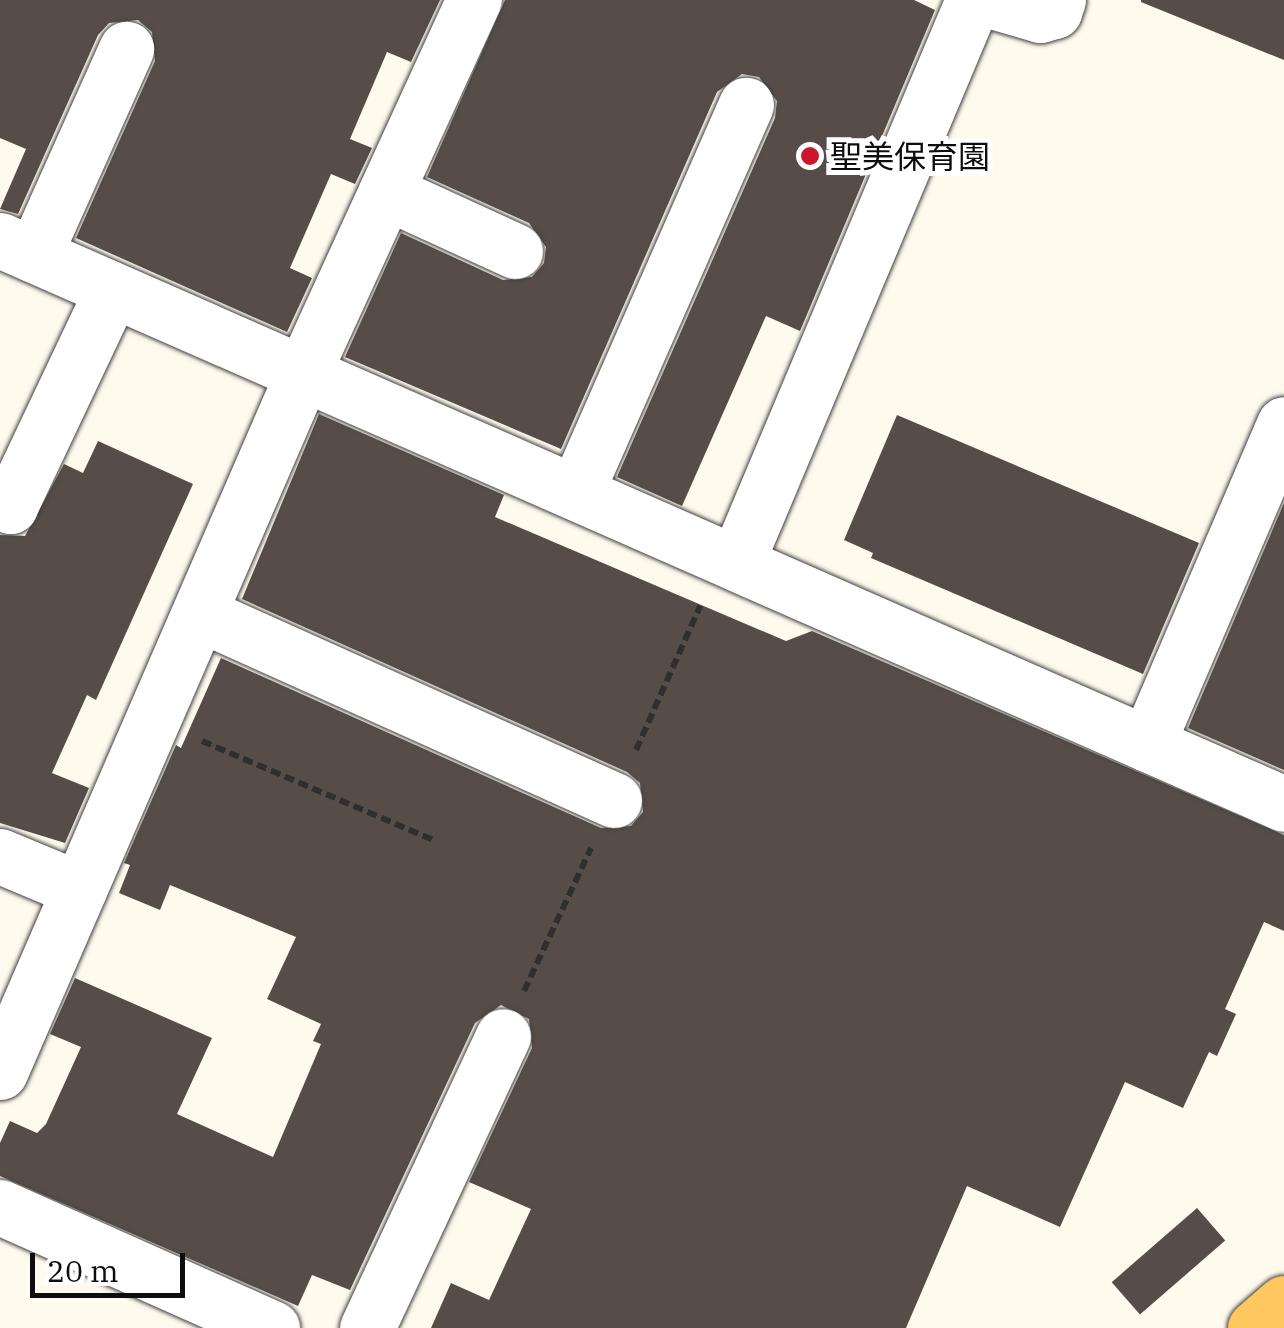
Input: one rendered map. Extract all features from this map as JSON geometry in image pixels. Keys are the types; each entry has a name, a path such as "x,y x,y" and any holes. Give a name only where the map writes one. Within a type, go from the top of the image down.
{"main road":[{"path":"1255,1328 1284,1302"}],"street":[{"path":"0,1072 302,375 474,0"},
{"path":"737,561 973,0"},
{"path":"989,0 1040,15 1054,11 1058,0"},
{"path":"126,50 17,248 1284,804"},
{"path":"576,492 746,106"},
{"path":"386,192 515,251"},
{"path":"0,502 10,506 112,290"},
{"path":"1148,744 1267,516 1284,424"},
{"path":"200,614 614,800"},
{"path":"0,856 79,889"},
{"path":"367,1328 503,1036"},
{"path":"0,1207 272,1328"}],"path":[{"path":"154,720 435,841"}],"building":[{"path":"0,0 440,0 411,62 387,52 350,139 372,148 355,184 331,174 290,268 312,278 287,332 76,238 155,61 152,32 138,20 109,23 98,35 18,214 0,209 26,149 0,138"},
{"path":"505,0 914,0 935,10 800,331 766,316 682,506 617,477 775,118 777,101 759,77 742,74 717,92 561,449 345,357 401,233 503,280 532,277 544,263 546,247 529,223 427,177"},
{"path":"1284,0 1284,60 1141,2"},
{"path":"319,414 504,495 495,517 786,641 812,631 1284,835 1284,931 1264,922 1225,1009 1236,1014 1217,1056 1209,1052 1183,1108 1125,1082 1060,1227 967,1186 906,1328 431,1328 451,1283 489,1300 531,1209 469,1182 532,1048 529,1019 501,1005 475,1023 350,1290 312,1275 298,1306 0,1176 0,1143 10,1121 37,1133 46,1124 81,1047 50,1034 75,978 212,1038 177,1114 273,1157 321,1044 313,1041 321,1024 267,999 296,937 170,885 160,910 119,893 130,865 124,863 176,745 181,748 221,658 601,828 631,826 643,812 640,783 627,772 242,599"},
{"path":"897,415 1199,543 1143,674 871,558 873,553 844,540"},
{"path":"98,441 193,484 96,700 87,695 52,773 89,788 65,843 0,823 0,535 25,536 64,464 83,473"},
{"path":"1284,503 1284,770 1188,728"},
{"path":"1197,1208 1225,1240 1140,1315 1112,1282"}],"place":[{"name":"聖美保育園","path":"810,156"}]}
